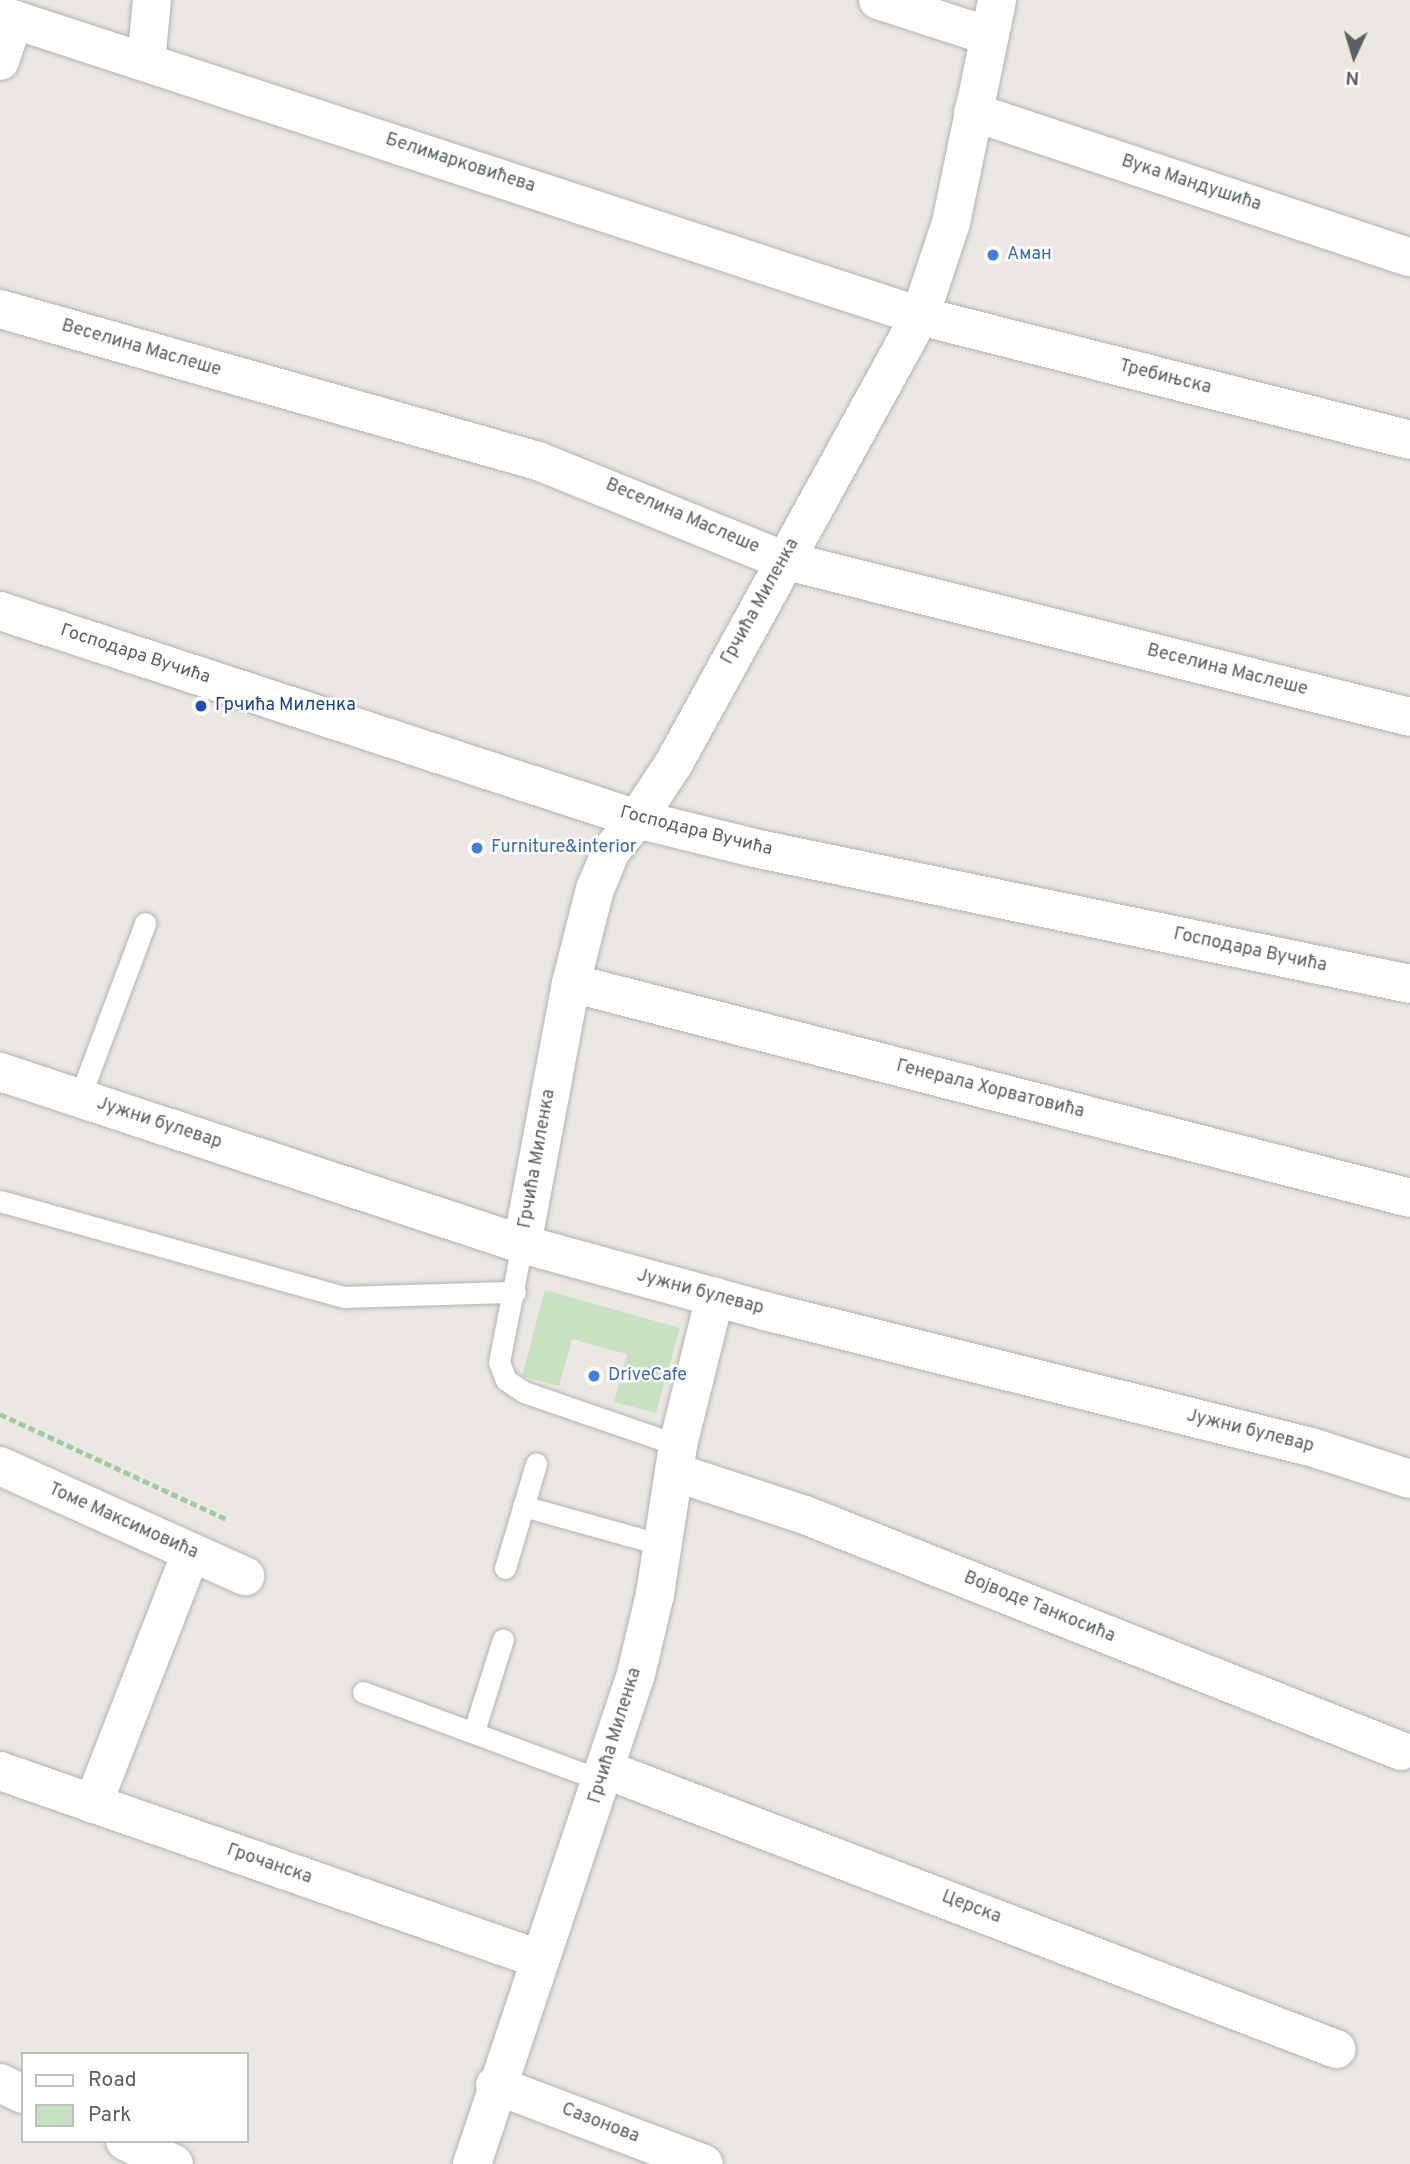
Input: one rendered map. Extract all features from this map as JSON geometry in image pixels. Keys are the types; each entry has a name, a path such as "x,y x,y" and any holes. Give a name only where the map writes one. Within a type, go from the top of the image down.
{"street":[{"path":"146,62 152,0"},
{"path":"878,0 993,18"},
{"path":"0,61 7,17"},
{"name":"Белимарковићева","path":"7,17 920,316"},
{"name":"Грчића Миленка","path":"522,1244 570,983 604,864 674,763 783,560 920,316 946,244 993,18"},
{"name":"Вука Мандушића","path":"973,113 1410,257"},
{"name":"Веселина Маслеше","path":"0,309 538,461 783,560 1410,718"},
{"name":"Требињска","path":"920,316 1410,440"},
{"name":"Господара Вучића","path":"0,611 637,819 754,848 1410,984"},
{"name":"Генерала Хорватовића","path":"570,983 1410,1198"},
{"name":"Јужни булевар","path":"0,1072 522,1244 715,1297 1311,1447 1410,1479"},
{"name":"Грчића Миленка","path":"472,2164 495,2085 605,1775 636,1674 663,1545 676,1459 715,1297"},
{"name":"Војводе Танкосића","path":"676,1459 805,1515 1401,1751"},
{"name":"Томе Максимовића","path":"0,1466 246,1577"},
{"path":"93,1804 191,1553"},
{"name":"Грочанска","path":"0,1772 539,1959"},
{"name":"Церска","path":"605,1775 1336,2049"},
{"path":"0,2083 21,2093"},
{"name":"Сазонова","path":"495,2085 704,2164"},
{"path":"129,2143 174,2164"}],"lane":[{"path":"79,1098 145,923"},
{"path":"0,1201 344,1297 515,1292"},
{"path":"522,1244 515,1292 499,1362 506,1380 524,1392 676,1459"},
{"path":"505,1568 536,1464"},
{"path":"523,1506 663,1545"},
{"path":"474,1731 503,1639"},
{"path":"363,1692 605,1775"}],"path":[{"path":"0,1414 226,1519"}],"green space":[{"path":"545,1290 680,1328 656,1413 614,1402 627,1354 572,1339 559,1386 522,1376"}],"place":[{"name":"Аман","path":"993,255"},
{"name":"Грчића Миленка","path":"201,706"},
{"name":"Furniture&interior","path":"477,848"},
{"name":"DriveCafe","path":"594,1376"}]}
